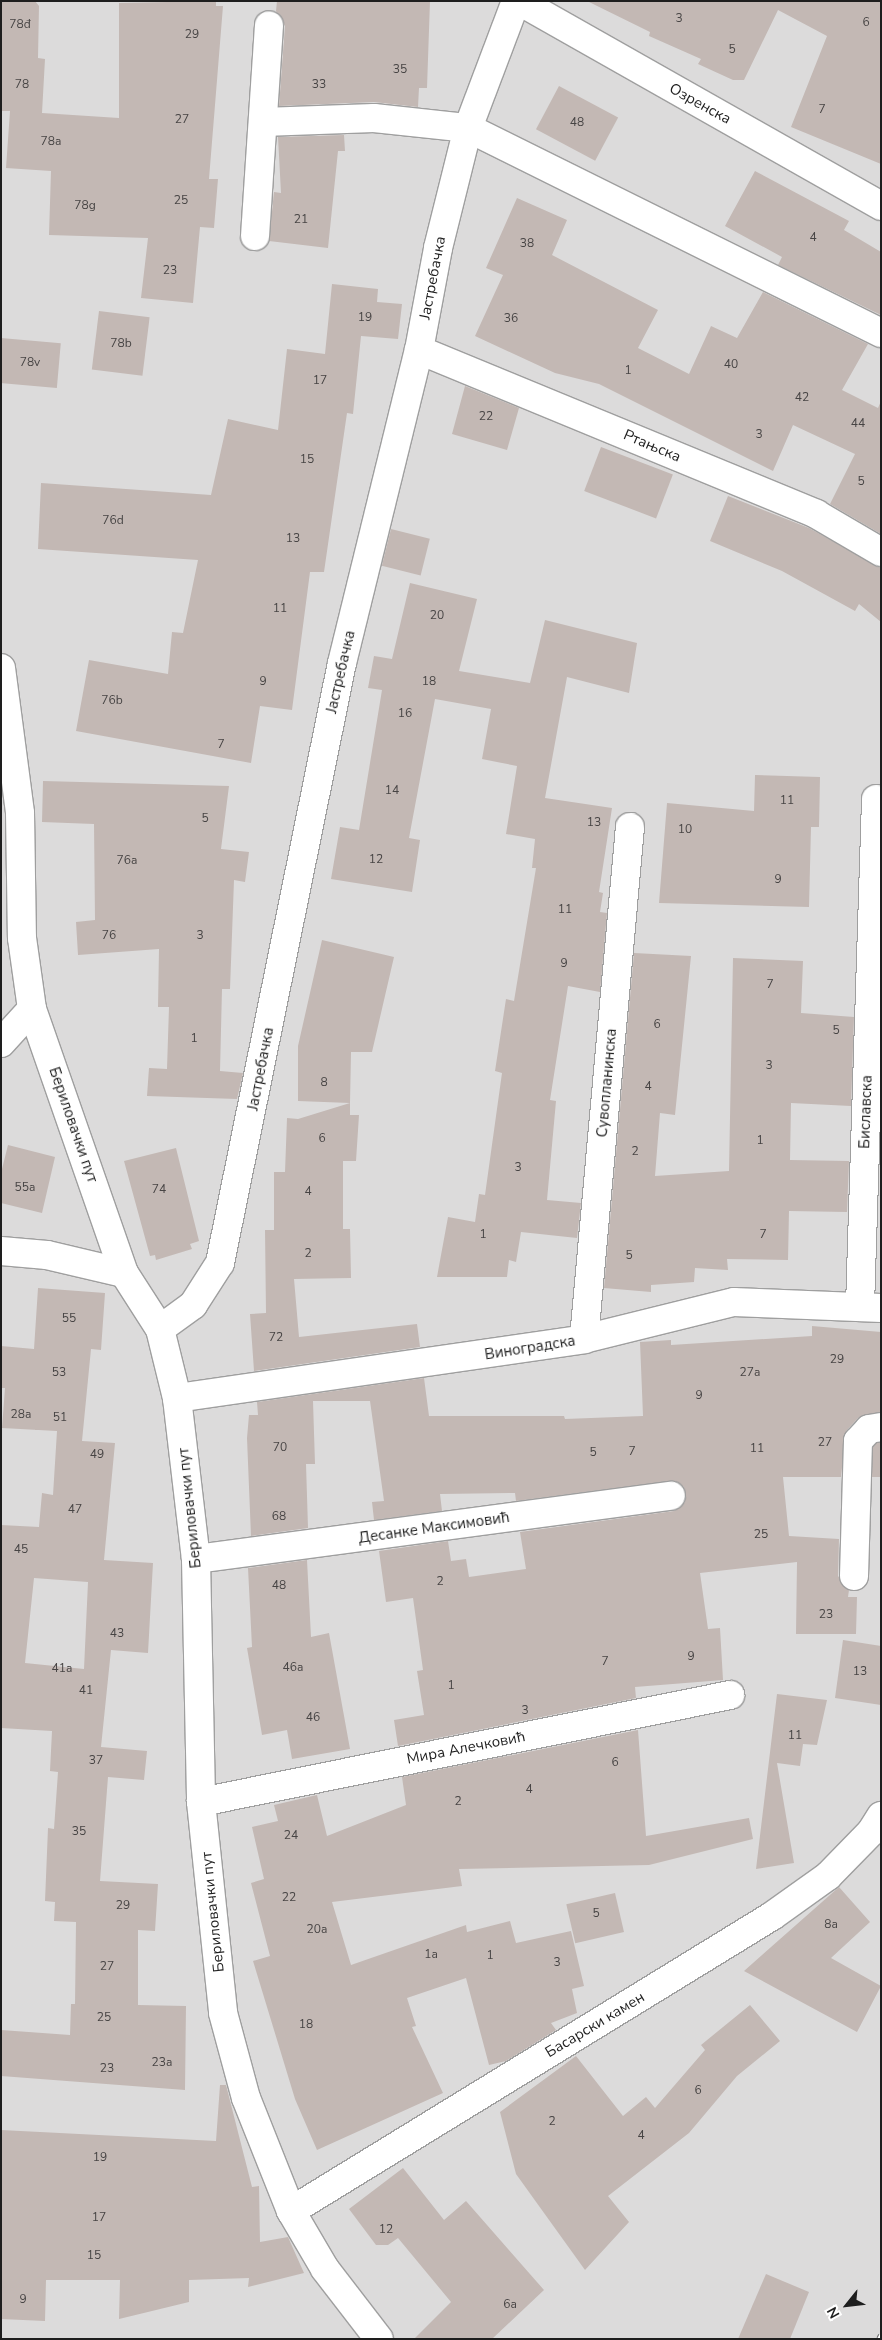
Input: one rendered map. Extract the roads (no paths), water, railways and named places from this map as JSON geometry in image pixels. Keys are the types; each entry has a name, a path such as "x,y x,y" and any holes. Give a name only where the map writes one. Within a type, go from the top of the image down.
{"street":[{"name":"Јастребачка","path":"160,1329 193,1305 220,1263 342,663 419,350 438,248 468,128 517,1"},
{"name":"Озренска","path":"517,1 881,206"},
{"path":"256,236 269,25"},
{"path":"263,122 374,118 468,128 881,333"},
{"name":"Ртањска","path":"419,350 816,514 881,552"},
{"name":"Бериловачки пут","path":"1,668 10,812 22,938 32,1009 124,1273 160,1329 177,1398 196,1559 201,1802 223,2012 246,2098 291,2212 325,2269 379,2339"},
{"name":"Биславска","path":"870,1307 876,799"},
{"name":"Сувопланинска","path":"584,1339 630,827"},
{"path":"1,1043 32,1009"},
{"path":"1,1251 47,1255 124,1273"},
{"name":"Виноградска","path":"177,1398 584,1339 734,1302 870,1307"},
{"path":"854,1576 858,1441 869,1428 881,1427"},
{"name":"Десанке Максимовић","path":"196,1559 671,1496"},
{"name":"Мира Алечковић","path":"201,1802 730,1695"},
{"name":"Басарски камен","path":"291,2212 772,1916 828,1876 871,1832 881,1816"}],"railway":[{"path":"879,2339 881,2335"}]}
